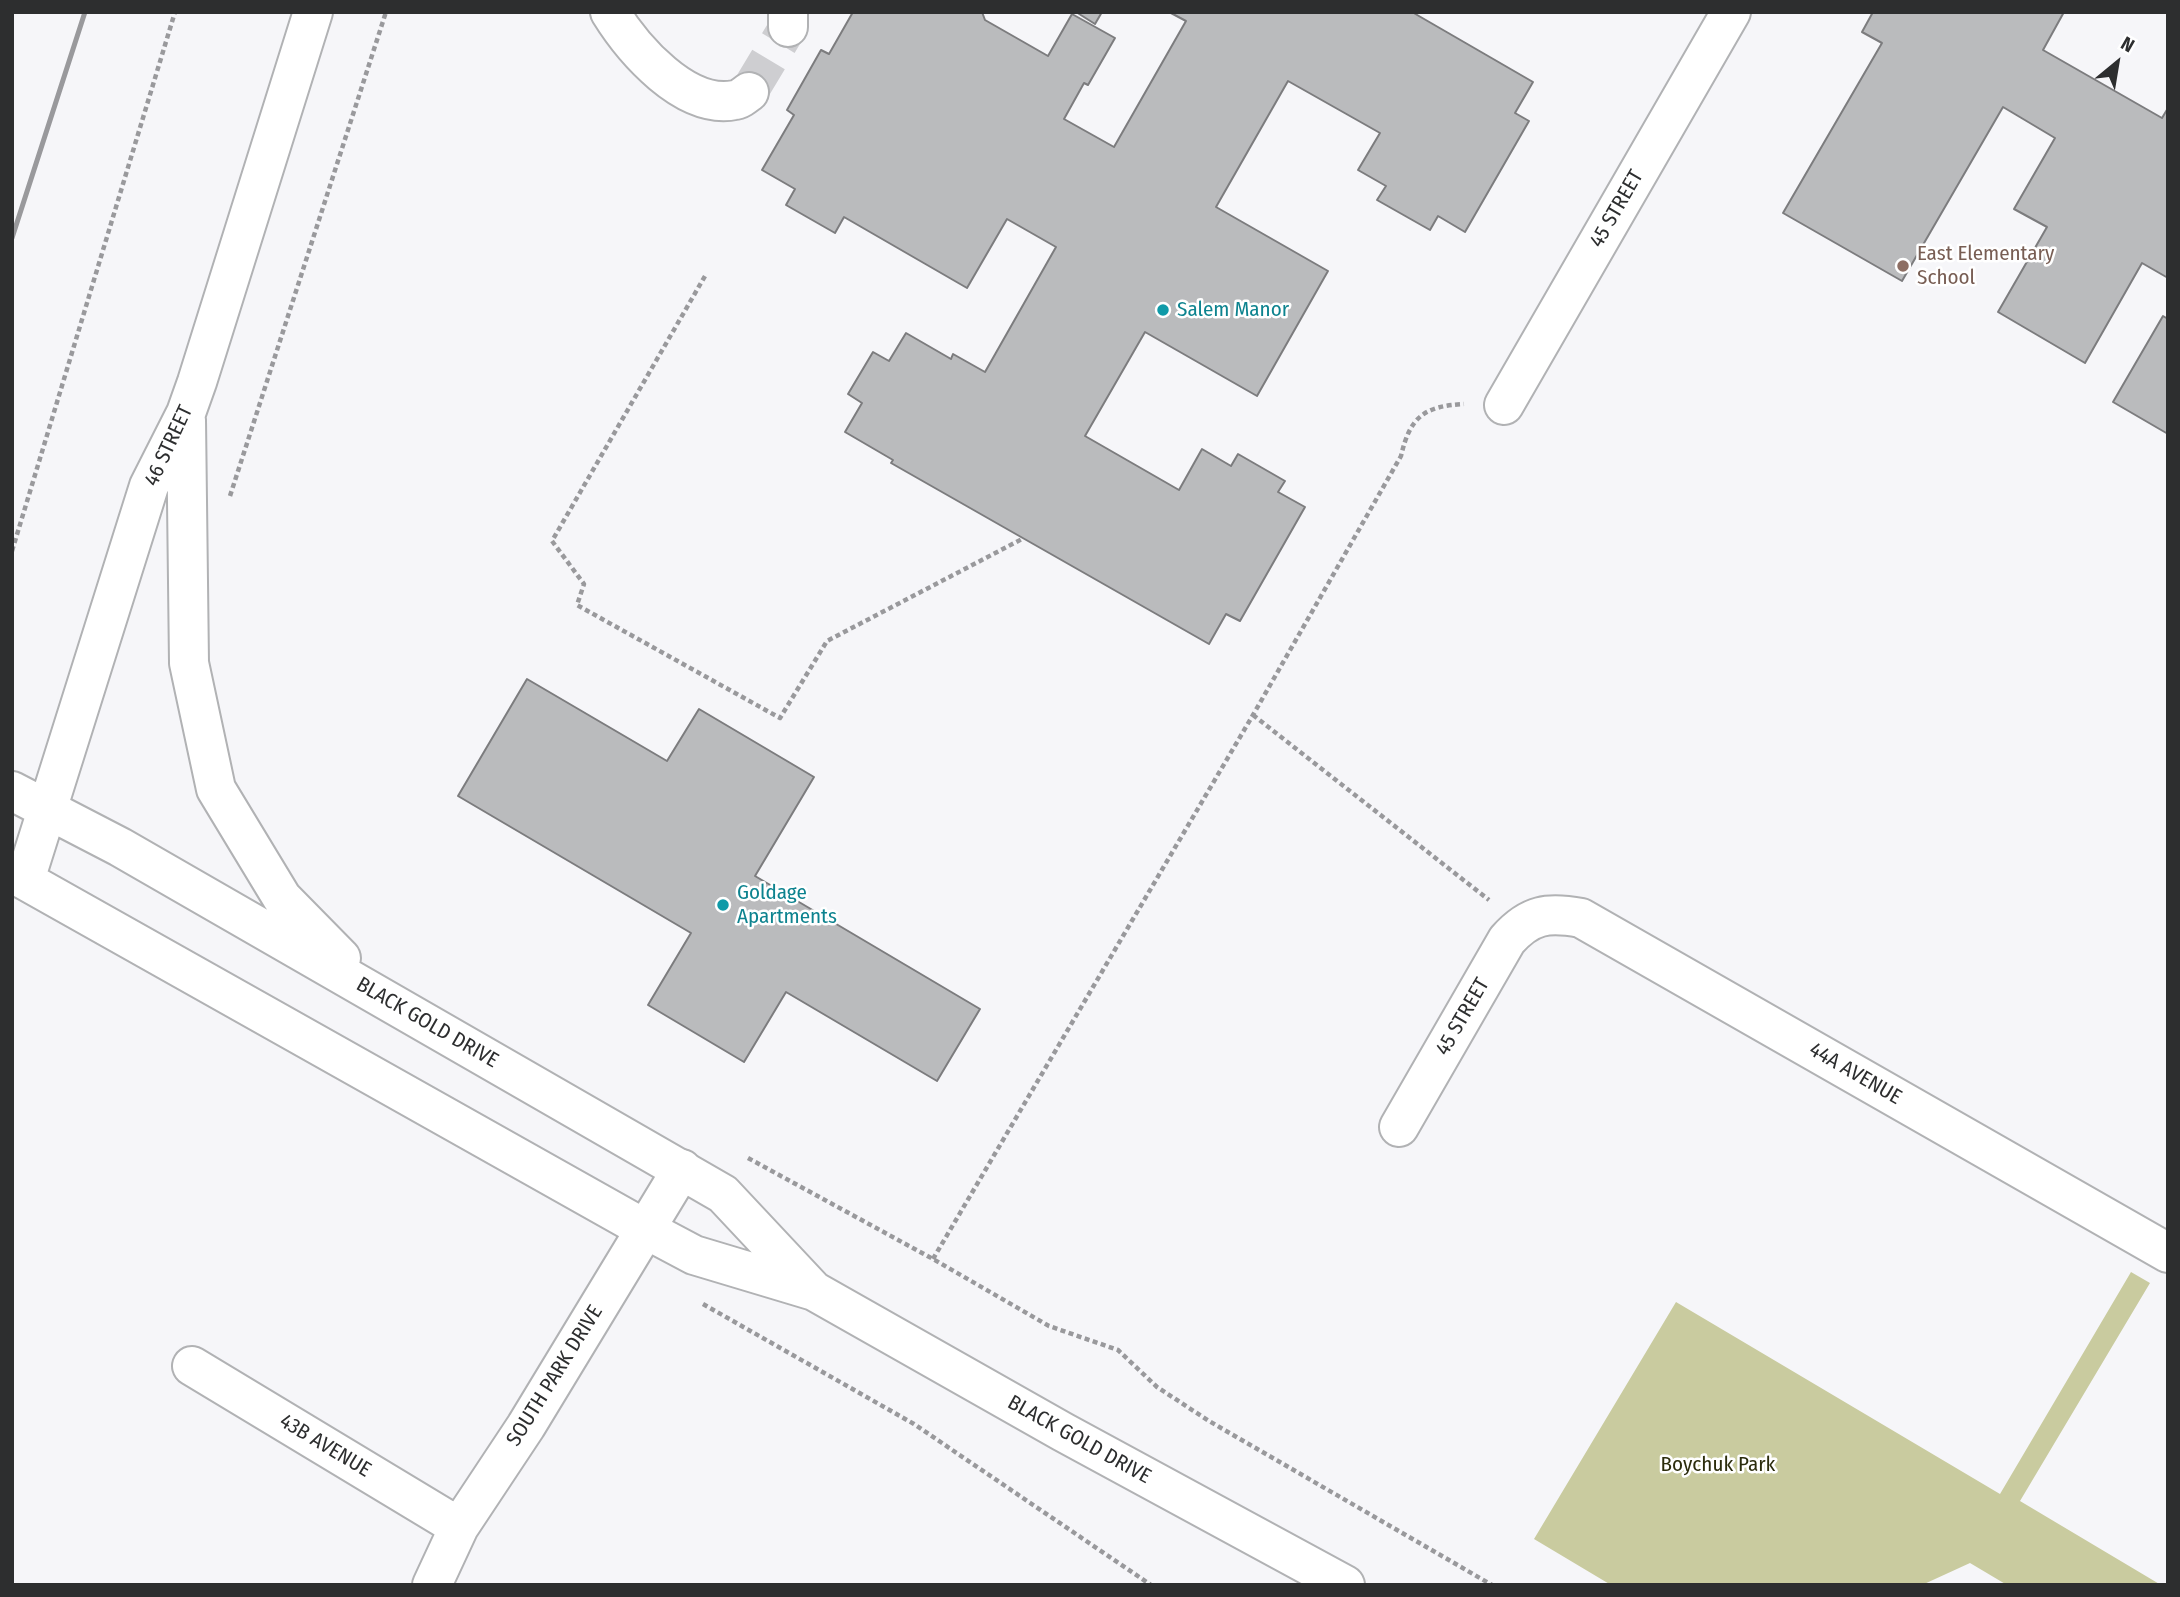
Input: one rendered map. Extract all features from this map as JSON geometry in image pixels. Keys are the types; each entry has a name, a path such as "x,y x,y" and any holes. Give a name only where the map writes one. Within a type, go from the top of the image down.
{"main road":[{"name":"46 STREET","path":"19,876 46,808 149,486 186,413 313,12"},
{"path":"610,12 640,54 669,80 708,99 736,100 749,92"},
{"name":"45 STREET","path":"1504,405 1731,12"},
{"path":"186,413 188,663 216,789 282,898 316,935 387,999"},
{"name":"BLACK GOLD DRIVE","path":"12,791 120,847 723,1194 814,1291"},
{"name":"BLACK GOLD DRIVE","path":"19,876 645,1229 694,1255 814,1291 1063,1432 1345,1585"},
{"name":"44A AVENUE","path":"1528,921 1556,914 1581,918 2168,1254"},
{"name":"45 STREET","path":"1399,1127 1507,940 1528,921"},
{"name":"SOUTH PARK DRIVE","path":"432,1585 459,1527 526,1426 682,1169"},
{"name":"43B AVENUE","path":"192,1366 459,1527"}],"path":[{"path":"12,551 175,12"},
{"path":"229,499 386,12"},
{"path":"705,276 552,541 584,584 577,606 780,718 827,641 1022,539"},
{"path":"933,1259 1253,715 1401,456 1411,425 1428,410 1449,405 1504,405"},
{"path":"1253,715 1528,921"},
{"path":"740,1154 933,1259 1049,1326 1118,1350 1157,1387 1199,1415 1492,1585"},
{"path":"697,1300 914,1424 1151,1585"}],"green space":[{"name":"Boychuk Park","path":"2131,1272 2150,1283 2020,1501 2161,1585 2007,1585 1970,1563 1922,1585 1611,1585 1534,1539 1676,1302 2000,1494"}],"building":[{"name":"Salem Manor","path":"853,12 982,12 985,20 1048,56 1072,14 1115,38 1088,85 1084,83 1064,119 1114,147 1186,21 1169,12 1412,12 1533,82 1515,113 1529,121 1465,232 1438,216 1430,230 1377,200 1386,186 1358,170 1380,133 1288,81 1216,207 1328,271 1257,396 1145,332 1085,436 1179,490 1202,449 1231,466 1238,454 1285,481 1278,492 1305,507 1240,621 1226,614 1209,644 891,463 893,460 845,432 862,403 848,394 873,352 889,361 906,333 951,359 953,354 985,372 1056,247 1007,219 967,288 844,217 835,233 786,205 795,189 762,170 794,115 787,110 821,50 829,54"},
{"path":"1076,12 1102,12 1095,24"},
{"path":"1873,12 2064,12 2043,50 2162,118 2168,108 2168,278 2142,263 2085,363 1998,312 2047,227 2014,209 2055,138 2003,107 1902,281 1783,213 1882,43 1862,32"},
{"path":"2163,316 2168,319 2168,434 2113,402"},
{"name":"Goldage Apartments","path":"527,679 667,761 699,709 814,777 755,876 980,1009 937,1081 786,992 744,1062 648,1005 691,933 458,796"}],"tunnel":[{"path":"749,92 788,27"}],"railway":[{"path":"12,238 85,12"}],"place":[{"name":"East Elementary School","path":"1903,266"},
{"name":"Salem Manor","path":"1163,310"},
{"name":"Goldage Apartments","path":"723,905"}]}
